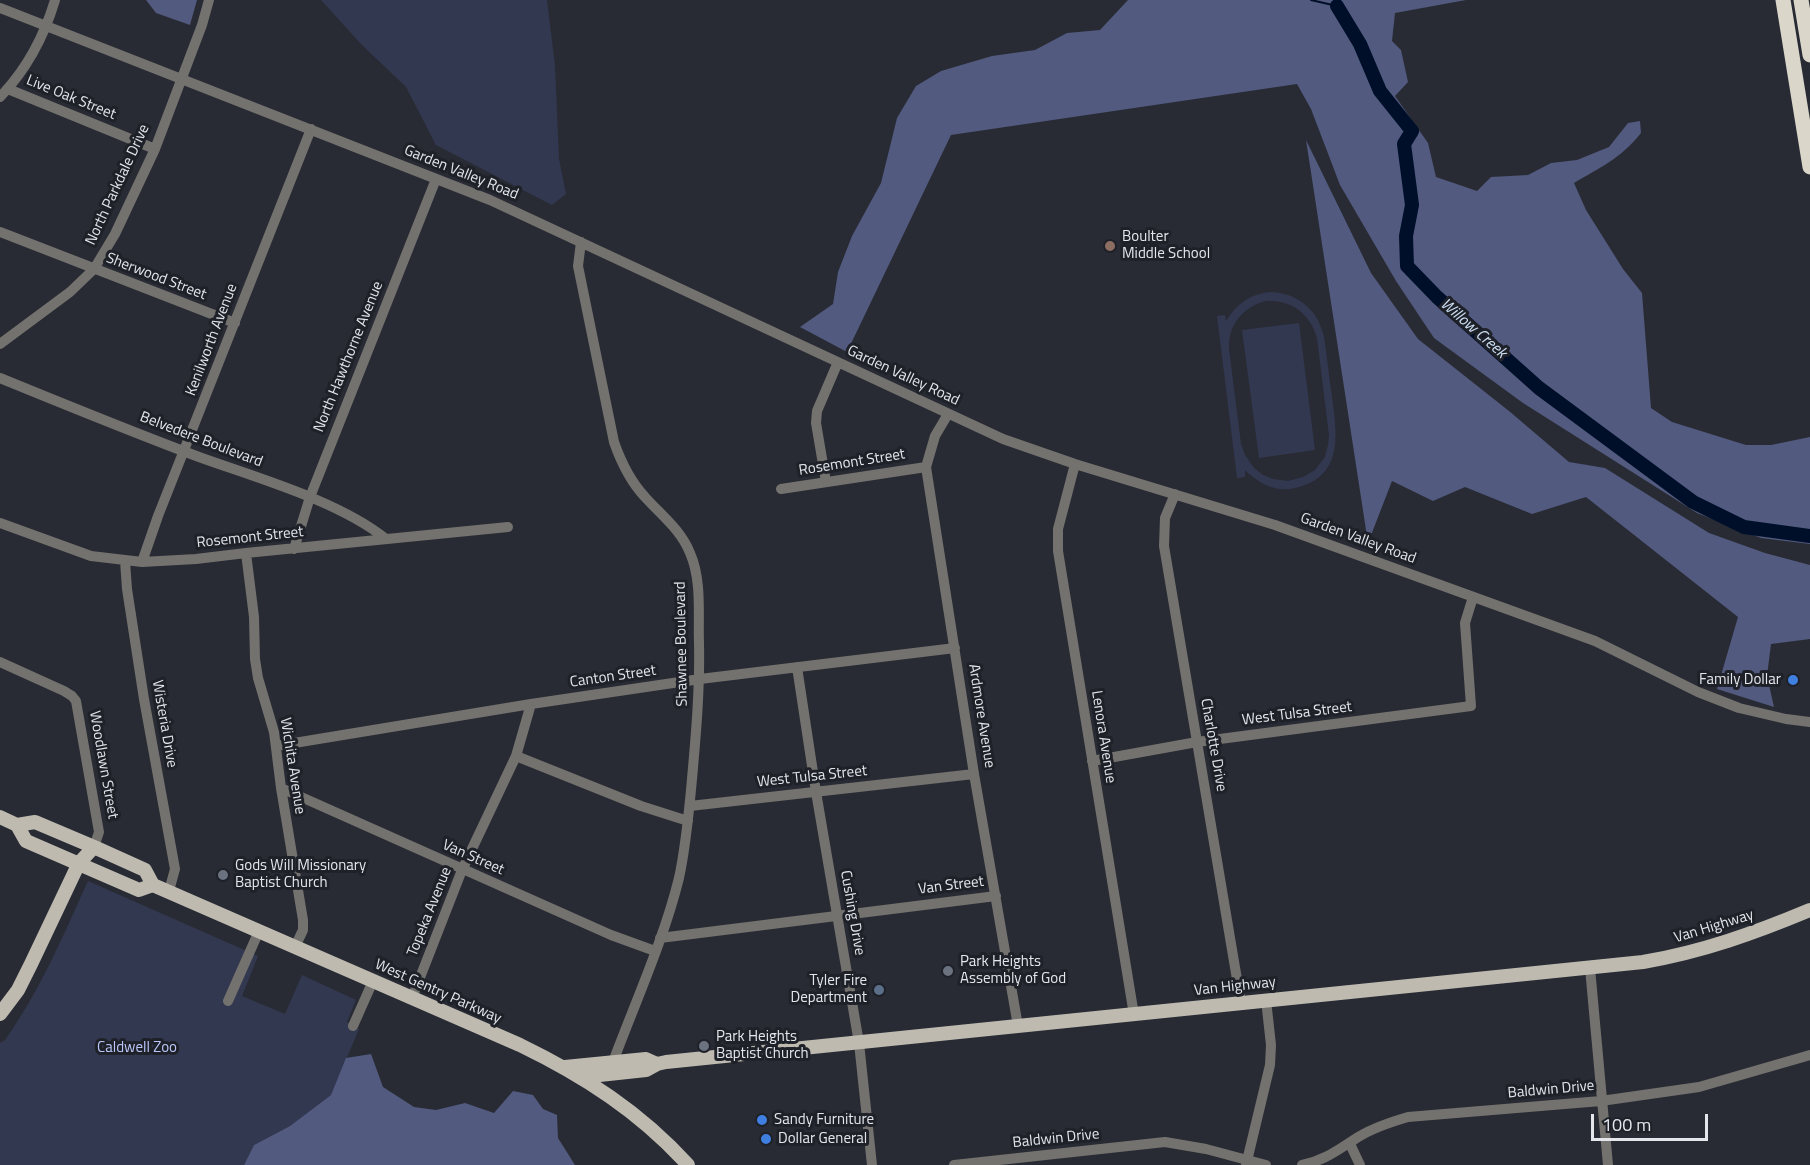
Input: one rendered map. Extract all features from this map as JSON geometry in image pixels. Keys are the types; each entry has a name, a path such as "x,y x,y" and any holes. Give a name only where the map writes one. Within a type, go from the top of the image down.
{"highway":[{"path":"1783,0 1809,159"},
{"path":"1801,0 1810,55"}],"main road":[{"name":"West Gentry Parkway","path":"0,817 17,825 26,840 139,890 153,885 169,891 565,1067 628,1108 688,1165"},
{"name":"West Gentry Parkway","path":"17,825 35,822 94,847 145,870 153,885"},
{"path":"0,1014 18,990 79,863 94,847"},
{"name":"Van Highway","path":"581,1077 646,1070 657,1064 1651,960 1694,952 1737,940 1810,910"},
{"name":"Van Highway","path":"565,1067 646,1059 657,1064"}],"street":[{"path":"0,97 39,45 48,26 55,0"},
{"name":"North Parkdale Drive","path":"0,344 58,303 94,269 115,234 155,149 202,25 209,0"},
{"name":"Garden Valley Road","path":"0,8 490,200 1003,439 1075,464 1275,525 1595,641 1698,692 1739,708 1810,722"},
{"name":"Live Oak Street","path":"8,89 155,149"},
{"name":"Kenilworth Avenue","path":"142,562 311,129"},
{"name":"North Hawthorne Avenue","path":"294,549 310,497 436,178"},
{"name":"Sherwood Street","path":"0,232 235,323"},
{"name":"Shawnee Boulevard","path":"581,242 578,266 605,404 618,452 632,481 683,539 696,572 700,679 690,806 679,876 670,910 614,1062"},
{"path":"826,482 816,423 817,411 838,362"},
{"name":"Belvedere Boulevard","path":"0,378 184,451 310,497 372,527 386,539"},
{"name":"Ardmore Avenue","path":"948,414 935,436 926,467 974,774 1018,1026"},
{"name":"Lenora Avenue","path":"1075,464 1058,529 1059,551 1134,1015"},
{"name":"Rosemont Street","path":"781,489 926,467"},
{"name":"Charlotte Drive","path":"1175,494 1165,518 1164,546 1241,1003"},
{"name":"Rosemont Street","path":"0,523 91,556 142,562 196,560 508,527"},
{"name":"Wichita Avenue","path":"246,553 254,617 255,659 258,678 274,732 303,920 303,930 295,947"},
{"name":"Wisteria Drive","path":"125,561 127,590 142,688 175,869 169,891"},
{"name":"West Tulsa Street","path":"1092,760 1197,742 1471,706 1465,623 1473,597"},
{"name":"Canton Street","path":"276,746 700,679 955,648"},
{"name":"Woodlawn Street","path":"0,662 64,690 76,701 99,832 94,847"},
{"name":"Cushing Drive","path":"797,667 859,1043 872,1165"},
{"name":"Topeka Avenue","path":"412,998 462,870 516,756 531,704"},
{"path":"516,756 641,806 688,821"},
{"name":"West Tulsa Street","path":"690,806 974,774"},
{"name":"Van Street","path":"281,789 611,935 655,951"},
{"name":"Van Street","path":"660,938 996,896"},
{"path":"228,1001 259,931"},
{"path":"1590,968 1608,1165"},
{"path":"353,1026 374,981"},
{"path":"1247,1162 1270,1065 1271,1045 1266,1000"},
{"name":"Baldwin Drive","path":"1302,1165 1329,1157 1358,1137 1381,1125 1408,1117 1601,1101 1699,1087 1810,1055"},
{"name":"Baldwin Drive","path":"954,1165 1165,1142 1266,1165"},
{"path":"1350,1144 1360,1165"}],"green space":[{"path":"321,0 547,0 555,66 559,159 566,194 552,205 436,145 406,87 361,44"},
{"path":"1282,293 1299,300 1312,311 1317,319 1324,337 1334,411 1335,440 1330,464 1311,482 1288,489 1268,486 1245,470 1245,477 1237,478 1217,316 1225,315 1226,321 1246,300 1258,294","holes":["1283,302 1298,309 1314,329 1329,435 1325,457 1315,470 1303,477 1288,481 1263,475 1254,468 1245,455 1241,444 1229,349 1231,332 1243,313 1257,304"]},
{"path":"1299,323 1315,450 1259,458 1242,330"},
{"name":"Caldwell Zoo","path":"88,881 258,956 242,996 285,1014 302,975 356,1000 347,1022 359,1029 331,1095 290,1126 254,1145 244,1165 0,1165 0,1043 5,1040 18,1021 40,983"}],"shaded area":[{"path":"146,0 197,0 190,25 156,13"},
{"path":"1128,0 1466,0 1395,13 1392,41 1401,50 1408,82 1395,96 1428,143 1436,177 1477,191 1491,177 1528,175 1551,163 1577,160 1609,147 1628,123 1640,121 1641,133 1625,150 1610,162 1574,183 1586,210 1623,269 1642,293 1651,408 1672,422 1746,445 1771,445 1810,437 1810,544 1761,538 1697,513 1523,403 1434,338 1396,281 1340,185 1311,109 1297,84 951,135 847,352 800,327 833,304 838,272 852,236 881,183 897,118 916,86 941,71 992,56 1035,50 1067,33 1100,30"},
{"path":"1306,140 1371,273 1418,339 1569,462 1605,468 1709,533 1765,553 1810,565 1810,639 1771,644 1767,676 1774,707 1717,689 1738,617 1586,497 1532,514 1465,487 1433,501 1392,481 1368,543"},
{"path":"371,1054 383,1087 414,1107 436,1110 465,1103 494,1113 513,1091 533,1095 543,1109 557,1115 558,1138 575,1165 244,1165 254,1145 290,1126 331,1095 346,1058"}],"waterway":[{"name":"Willow Creek","path":"1311,0 1337,6"},
{"name":"Willow Creek","path":"1337,6 1360,44 1380,91 1412,131 1404,144 1412,205 1406,236 1407,266 1437,297 1539,388 1693,502 1744,527 1810,536"}],"place":[{"name":"Boulter Middle School","path":"1110,246"},
{"name":"Family Dollar","path":"1793,680"},
{"name":"Gods Will Missionary Baptist Church","path":"223,875"},
{"name":"Park Heights Assembly of God","path":"948,971"},
{"name":"Tyler Fire Department","path":"879,990"},
{"name":"Park Heights Baptist Church","path":"704,1046"},
{"name":"Sandy Furniture","path":"762,1120"},
{"name":"Dollar General","path":"766,1139"}]}
